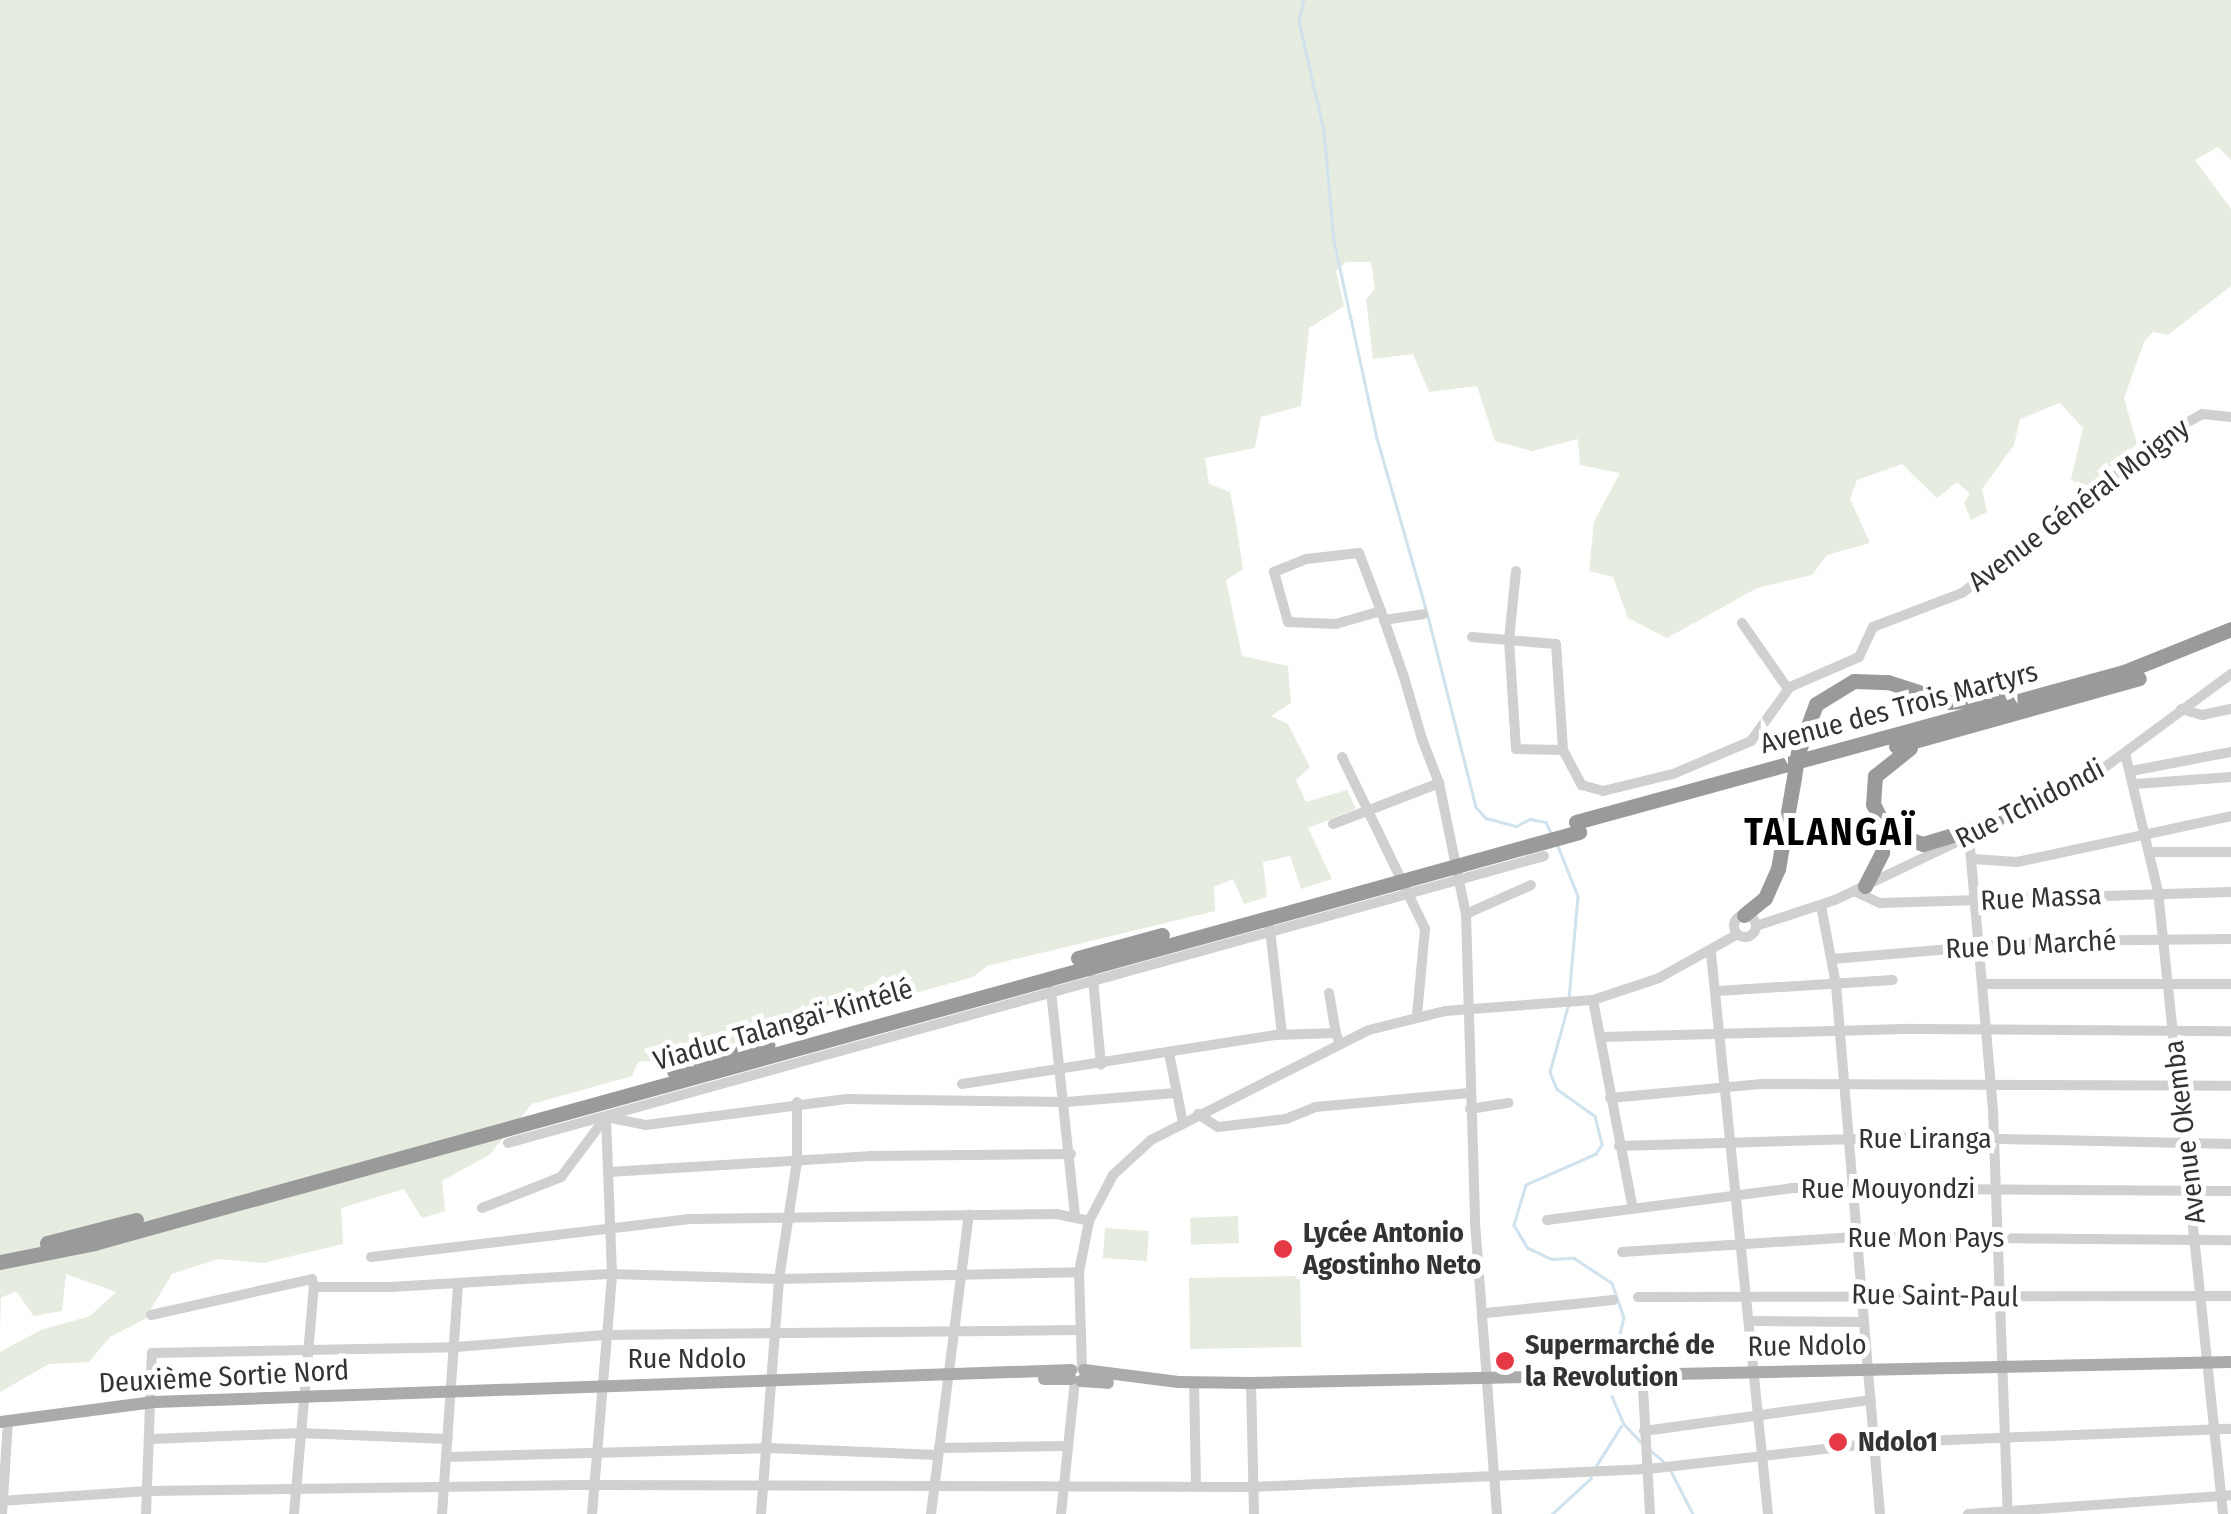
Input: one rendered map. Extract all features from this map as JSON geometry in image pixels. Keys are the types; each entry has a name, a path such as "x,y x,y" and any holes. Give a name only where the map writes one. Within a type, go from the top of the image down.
{"highway":[{"name":"Avenue des Trois Martyrs","path":"1577,827 2157,662 2231,629"},
{"name":"Avenue des Trois Martyrs","path":"1577,827 1950,733 2171,667 2231,640"},
{"path":"1750,920 1778,869 1798,753 1816,704 1854,681 1876,680 1966,704 2073,685"},
{"path":"1859,889 1882,852 1882,826 1872,794 1880,766 1950,733"},
{"path":"1882,826 1903,841 1923,844 1996,822"},
{"name":"Viaduc Talangaï-Kintélé","path":"0,1252 178,1209 1577,827"},
{"name":"Viaduc Talangaï-Kintélé","path":"0,1262 94,1242 1577,827"}],"main road":[{"name":"Rue Ndolo","path":"1076,1374 1250,1382 2231,1362"},
{"path":"946,1377 1076,1374"},
{"name":"Rue Ndolo","path":"452,1393 604,1384 775,1384 946,1377"},
{"name":"Deuxième Sortie Nord","path":"4,1421 154,1402 452,1393"}],"street":[{"name":"Avenue Général Moigny","path":"1788,689 1859,657 1873,627 1962,593 2192,419 2231,417"},
{"path":"1424,614 1383,616 1336,624 1288,622 1274,572 1356,550 1383,616 1439,783 1466,914 1469,1094 1497,1514"},
{"path":"1516,570 1509,640 1516,749 1563,750"},
{"path":"1472,637 1556,644 1563,750 1578,782 1596,790 1673,774 1750,742 1788,689 1742,624"},
{"name":"Rue Tchidondi","path":"1750,920 1821,906 1969,836 2125,753 2231,674"},
{"path":"2181,709 2202,715 2231,709"},
{"path":"2131,770 2231,752"},
{"name":"Avenue Okemba","path":"2125,753 2148,834 2158,891 2204,1296 2214,1429 2226,1496 2223,1514"},
{"path":"1342,757 1371,806 1426,929 1418,1016"},
{"path":"2135,784 2231,776"},
{"path":"1333,824 1371,806 1439,783"},
{"path":"1973,859 2004,864 2231,816"},
{"path":"1969,836 2000,1238 2008,1513"},
{"path":"2151,852 2231,852"},
{"path":"508,1143 1544,856"},
{"path":"1466,914 1531,885"},
{"name":"Rue Massa","path":"1859,889 1880,903 2158,891 2231,892"},
{"path":"1821,906 1841,1032 1846,1139 1870,1370 1880,1514"},
{"path":"1052,1514 1061,1514 1076,1374 1079,1272 1089,1221 1123,1163 1198,1114 1338,1038 1418,1016 1469,1008 1593,1000 1711,953 1738,934 1748,936 1750,920 1734,922 1738,934"},
{"path":"1270,929 1282,1034"},
{"name":"Rue Du Marché","path":"1832,959 1980,946 2231,939"},
{"path":"1711,953 1749,1293 1756,1413 1768,1514"},
{"path":"1094,979 1102,1065"},
{"path":"1718,991 1893,980"},
{"path":"1982,984 2231,984"},
{"path":"1051,991 1064,1072 1075,1217"},
{"path":"1329,993 1338,1038"},
{"path":"1593,1000 1632,1205"},
{"path":"1602,1038 1722,1039 1986,1029 2231,1030"},
{"path":"962,1084 1064,1072 1282,1034 1338,1038"},
{"path":"1169,1053 1183,1123"},
{"path":"1610,1098 1726,1088 1843,1084 2231,1086"},
{"path":"606,1117 646,1125 797,1102 1066,1102 1176,1094"},
{"path":"1198,1114 1218,1126 1286,1119 1315,1106 1469,1094"},
{"path":"761,1514 775,1384 780,1279 797,1162 797,1102"},
{"path":"1470,1108 1509,1103"},
{"path":"592,1514 612,1274 606,1117"},
{"path":"482,1208 561,1177 606,1117"},
{"name":"Rue Liranga","path":"1619,1146 1994,1138 2231,1144"},
{"path":"608,1172 1071,1154"},
{"name":"Rue Mouyondzi","path":"1547,1220 1736,1192 1852,1187 2231,1190"},
{"path":"371,1257 612,1224 787,1215 969,1214 1075,1217 1089,1221"},
{"path":"931,1514 969,1214"},
{"name":"Rue Mon Pays","path":"1622,1252 1856,1237 2231,1240"},
{"path":"314,1287 458,1286 612,1274 780,1279 960,1271 1079,1272"},
{"path":"151,1315 312,1279 307,1395 294,1514"},
{"path":"442,1514 458,1286"},
{"name":"Rue Saint-Paul","path":"1638,1297 1749,1293 2231,1296"},
{"path":"1486,1314 1613,1300"},
{"path":"1750,1321 1863,1322"},
{"path":"146,1514 154,1402 152,1354 456,1347 605,1335 1076,1330"},
{"path":"1642,1372 1650,1514"},
{"path":"1194,1382 1196,1486"},
{"path":"1250,1382 1254,1514"},
{"path":"1644,1431 1871,1400"},
{"path":"4,1421 1,1506 148,1492 444,1491 595,1485 1252,1487 1648,1469 1875,1443 2231,1429"},
{"path":"152,1439 300,1433 448,1439"},
{"path":"448,1457 769,1448 938,1452 1068,1446"},
{"path":"1968,1514 2226,1496"}],"shaded area":[{"path":"0,0 2231,0 2231,160 2218,147 2195,160 2231,209 2231,286 2168,335 2153,332 2144,342 2124,398 2137,444 2084,489 2071,479 2083,428 2060,403 2020,419 2014,445 1982,489 1987,512 1971,520 1964,503 1970,494 1957,482 1937,498 1902,464 1857,480 1850,499 1870,543 1827,555 1812,575 1757,588 1667,638 1628,618 1613,577 1589,571 1594,522 1620,473 1580,465 1578,439 1532,451 1495,441 1477,386 1429,392 1413,354 1373,359 1366,299 1375,289 1371,262 1346,262 1336,271 1344,306 1309,328 1301,406 1261,417 1255,448 1205,458 1209,484 1230,492 1236,523 1243,569 1226,580 1242,656 1288,666 1291,703 1271,716 1288,724 1310,767 1296,780 1306,802 1347,790 1356,809 1308,828 1332,879 1301,889 1290,856 1263,862 1267,897 1244,904 1233,879 1214,887 1215,911 987,966 973,977 681,1058 638,1062 632,1076 532,1104 489,1155 442,1181 445,1211 422,1218 404,1189 341,1208 343,1244 263,1263 218,1259 172,1274 145,1319 110,1337 89,1362 49,1364 0,1392 0,1352 41,1330 90,1316 116,1292 66,1274 62,1311 34,1316 16,1291 1,1298 0,1330"},
{"path":"1238,1216 1239,1243 1191,1245 1190,1218"},
{"path":"1105,1228 1149,1231 1147,1261 1103,1258"},
{"path":"1300,1276 1301,1347 1190,1349 1189,1278"}],"waterway":[{"path":"1304,0 1299,21 1324,131 1334,241 1377,438 1426,609"},
{"path":"1428,616 1476,807 1486,818 1516,826 1530,819 1546,822 1552,835"},
{"path":"1558,846 1578,896 1569,999"},
{"path":"1568,1007 1550,1072 1557,1089 1595,1116 1602,1145 1596,1154 1526,1185 1514,1225 1528,1248 1552,1259 1574,1258 1612,1283 1624,1317 1615,1356"},
{"path":"1612,1396 1624,1424 1641,1442"},
{"path":"1596,1466 1621,1426"},
{"path":"1650,1450 1663,1461"},
{"path":"1671,1471 1693,1514"},
{"path":"1552,1514 1591,1478"}],"place":[{"name":"Lycée Antonio Agostinho Neto","path":"1283,1249"},
{"name":"Supermarché de la Revolution","path":"1505,1361"},
{"name":"Ndolo1","path":"1838,1442"}],"district":[{"name":"TALANGAÏ","path":"1830,833"}]}
